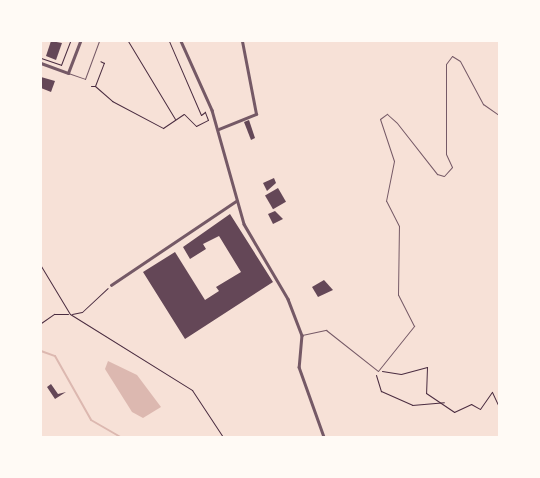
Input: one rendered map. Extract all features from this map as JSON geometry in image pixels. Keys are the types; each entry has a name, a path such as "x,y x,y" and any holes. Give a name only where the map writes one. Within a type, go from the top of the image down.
{"street":[{"path":"41,63 68,73 80,41"},
{"path":"181,41 219,129 236,201 288,299 302,335 299,367 324,437"},
{"path":"219,129 256,114 242,41"},
{"path":"111,285 236,201"}],"lane":[{"path":"68,73 84,79 99,41"},
{"path":"302,335 326,330 376,371 379,370 415,323 398,295 399,226 386,201 394,161 380,119 387,114 397,123 437,174 444,176 452,167 446,154 446,64 452,56 460,61 482,104 499,115"}],"path":[{"path":"41,58 61,65 70,41"},
{"path":"128,41 175,119"},
{"path":"91,86 95,86 112,101 157,126 171,126 175,119 184,114 196,126 208,120 205,112 201,115 169,41"},
{"path":"95,86 104,63 100,61"},
{"path":"41,266 70,314 192,390 223,437"},
{"path":"41,323 54,314 82,312 111,285"},
{"path":"379,370 401,374 420,366 430,371 426,393 445,402 454,412 471,404 478,410 492,392 499,407"},
{"path":"376,371 382,391 415,405 445,402"}],"shaded area":[{"path":"108,361 137,375 161,407 143,418 132,412 105,369"}],"building":[{"path":"51,41 62,43 56,60 46,56"},
{"path":"41,77 55,81 51,92 41,88"},
{"path":"249,120 255,138 251,140 244,122"},
{"path":"274,178 276,183 267,191 263,183"},
{"path":"278,188 286,202 273,209 265,196"},
{"path":"275,211 283,219 273,224 268,214"},
{"path":"230,214 273,282 185,339 143,272 175,252 205,300 219,291 216,287 241,272 219,236 203,244 206,249 190,259 183,247"},
{"path":"324,280 333,290 318,297 312,287"},
{"path":"51,384 58,394 66,392 55,399 47,387"}],"waterway":[{"path":"41,351 55,356 91,420 121,437"}]}
